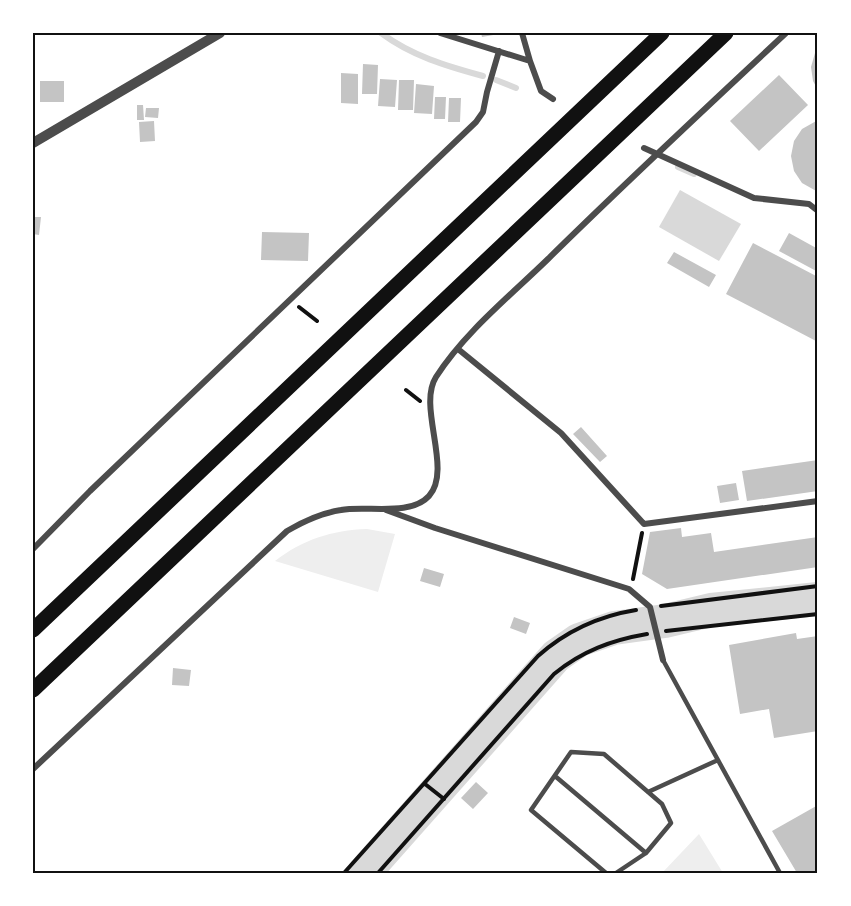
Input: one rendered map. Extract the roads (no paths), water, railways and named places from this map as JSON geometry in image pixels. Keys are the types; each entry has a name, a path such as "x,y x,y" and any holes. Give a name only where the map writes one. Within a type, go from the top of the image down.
{"highway":[{"path":"33,630 662,33"},
{"path":"33,690 726,33"}],"street":[{"path":"33,142 220,33"},
{"path":"440,33 498,54 530,61"},
{"path":"522,33 541,91 553,99"},
{"path":"33,769 287,531 310,518 342,509 418,505 429,496 436,485 436,446 430,409 430,394 434,379 473,332 786,33"},
{"path":"33,549 90,491 476,122 483,112 498,54"},
{"path":"644,148 754,198 809,204 818,211"},
{"path":"458,349 561,433 644,524 818,501"},
{"path":"383,508 435,528 629,589 650,607 663,660"}],"lane":[{"path":"663,660 780,873"},
{"path":"606,873 531,810 571,752 604,754 663,804 671,824 646,853 616,873"},
{"path":"648,792 718,760"},
{"path":"555,776 646,853"}],"waterway":[{"path":"381,33 417,54 483,76"},
{"path":"496,80 516,88"},
{"path":"678,167 694,174"},
{"path":"364,873 556,656 579,640 614,628 665,621 711,610 818,599"}]}
